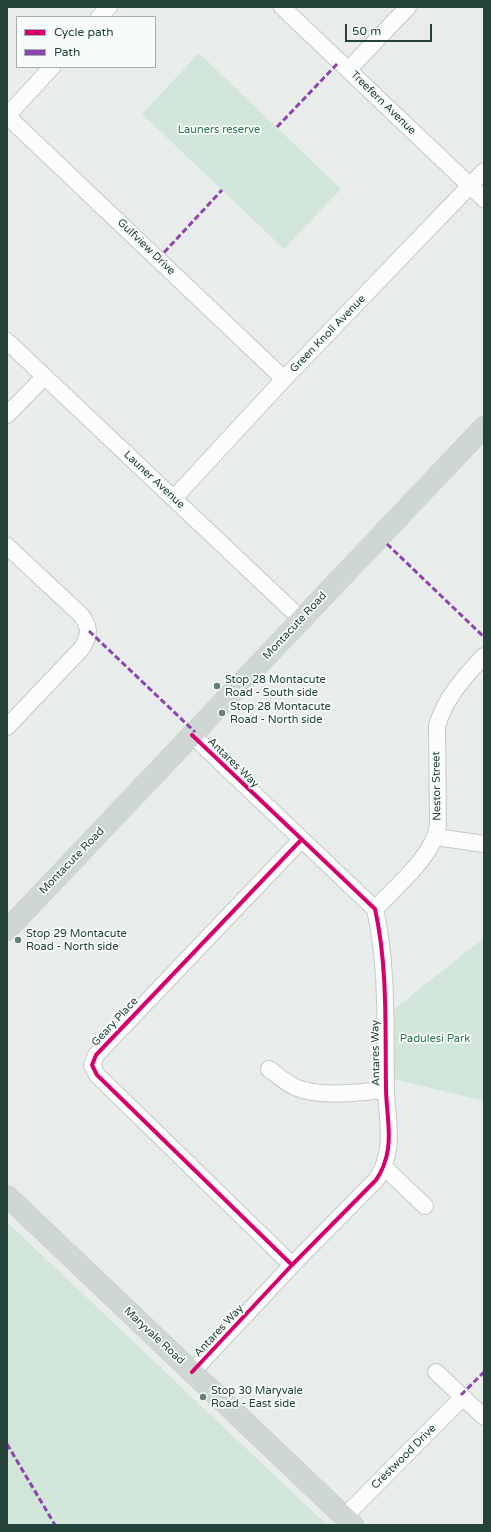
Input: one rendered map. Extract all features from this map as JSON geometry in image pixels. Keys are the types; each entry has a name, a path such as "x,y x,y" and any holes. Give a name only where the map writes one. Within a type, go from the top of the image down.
{"main road":[{"name":"Montacute Road","path":"7,930 484,427"},
{"name":"Maryvale Road","path":"7,1196 349,1521"}],"street":[{"path":"100,16 109,7"},
{"name":"Treefern Avenue","path":"282,7 484,199"},
{"path":"348,70 408,7"},
{"path":"7,116 51,68"},
{"name":"Gulfview Drive","path":"7,116 284,379"},
{"name":"Green Knoll Avenue","path":"174,498 284,379 484,172"},
{"name":"Launer Avenue","path":"7,341 301,619"},
{"path":"7,416 44,377"},
{"path":"7,546 81,615 88,624 89,632 87,640 82,648 7,727"},
{"name":"Nestor Street","path":"375,909 425,854 436,837 438,825 437,726 439,717 456,688 484,656"},
{"name":"Antares Way","path":"192,736 375,909 380,934 383,978 386,1090 389,1121 388,1148 384,1167 376,1180 292,1265 192,1372"},
{"path":"436,837 484,844"},
{"name":"Geary Place","path":"292,1265 97,1075 92,1065 96,1055 301,840"},
{"path":"269,1069 295,1088 312,1092 326,1094 386,1090"},
{"path":"384,1167 425,1206"},
{"path":"436,1372 484,1417"},
{"name":"Crestwood Drive","path":"349,1521 463,1397"}],"green space":[{"name":"Launers reserve","path":"199,53 341,189 284,249 142,114"},
{"name":"Padulesi Park","path":"484,938 484,1101 386,1077 384,1017"},
{"path":"7,1222 327,1525 7,1525"}],"marked path":[{"path":"277,127 339,62"},
{"path":"158,259 222,190"},
{"path":"387,544 484,637"},
{"path":"89,631 195,732"},
{"path":"461,1395 484,1372"},
{"path":"7,1444 55,1525"}],"cycle path":[{"path":"192,735 375,909 384,976 386,1021 386,1096 389,1134 385,1162 376,1180 292,1265 192,1372"},
{"path":"292,1265 97,1075 92,1065 96,1055 301,840"}],"place":[{"name":"Stop 28 Montacute Road - South side","path":"217,686"},
{"name":"Stop 28 Montacute Road - North side","path":"222,713"},
{"name":"Stop 29 Montacute Road - North side","path":"18,940"},
{"name":"Stop 30 Maryvale Road - East side","path":"203,1397"}]}
